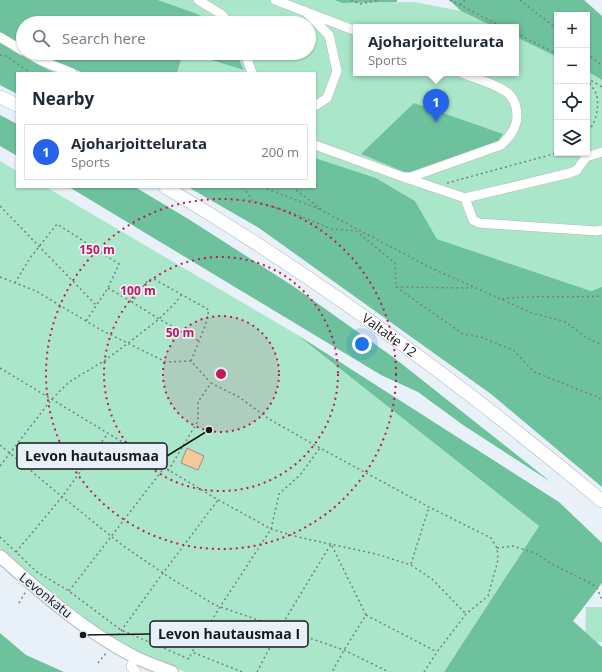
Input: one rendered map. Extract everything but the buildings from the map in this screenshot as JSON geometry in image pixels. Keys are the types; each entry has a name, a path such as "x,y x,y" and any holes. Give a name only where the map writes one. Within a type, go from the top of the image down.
{"highway":[{"path":"0,97 16,105"},
{"name":"Valtatie 12","path":"167,188 251,239 376,324 498,414 602,501"}],"main road":[{"name":"Levonkatu","path":"0,556 31,584 88,628 135,657 172,672"}],"lane":[{"path":"198,0 223,16"},
{"path":"275,0 353,30"},
{"path":"305,11 310,16"},
{"path":"316,22 329,35 337,71 328,98 316,105"},
{"path":"0,38 16,47"},
{"path":"40,60 70,72"},
{"path":"247,60 252,72"},
{"path":"403,177 411,176 501,145 510,137 517,124 517,108 510,95 492,84 470,76"},
{"path":"316,145 465,198 570,173 577,170 586,156 602,152"},
{"path":"465,198 473,220 479,223 596,231 602,230"},
{"path":"135,657 131,667 136,672"}],"path":[{"path":"351,0 360,4 380,0"},
{"path":"450,0 498,24"},
{"path":"460,5 466,0"},
{"path":"520,0 554,27"},
{"path":"519,35 554,52"},
{"path":"0,55 6,56 30,72"},
{"path":"590,56 602,66"},
{"path":"590,81 602,87"},
{"path":"590,84 596,95 597,114 590,130"},
{"path":"434,187 554,154"},
{"path":"244,188 252,201 290,212 332,229 356,231 395,263 396,287"},
{"path":"265,188 324,211 429,267 473,288 532,313 566,322 587,338 602,345"},
{"path":"293,188 324,211"},
{"path":"0,206 96,305"},
{"path":"15,283 39,247 57,224 119,264 108,288 86,321"},
{"path":"0,277 36,291 127,344 166,362 191,361 211,382 239,397 269,419 429,507 491,538 497,548 498,560 488,596 466,614 437,652 424,672"},
{"path":"132,302 148,280 154,279 209,310 191,361"},
{"path":"396,287 473,288"},
{"path":"396,287 463,334 481,337 513,350 534,372 602,400"},
{"path":"108,288 158,319 199,341"},
{"path":"0,466 52,400 69,382 104,361 127,344 158,319 176,302 182,294"},
{"path":"502,299 576,298 602,296"},
{"path":"0,368 168,471 271,529 298,537 376,554 411,565 432,578 466,614"},
{"path":"168,471 198,421 198,402 211,382"},
{"path":"16,552 62,497 108,433"},
{"path":"0,446 110,535 163,573 215,605 344,650 389,672"},
{"path":"0,537 37,572 69,591 121,630 189,659 220,607 271,529 279,494 300,475 320,448"},
{"path":"69,591 110,535 164,468"},
{"path":"98,663 218,500"},
{"path":"411,565 429,507"},
{"path":"331,544 366,615 437,652"},
{"path":"257,672 280,628 331,544"},
{"path":"497,548 513,546 535,553 552,564 592,584 597,588 602,600"},
{"path":"332,672 366,615"},
{"path":"192,652 242,672"}],"green space":[{"path":"0,0 158,0 201,16 16,16 16,41 0,32"},
{"path":"158,0 334,0 342,3 414,2 461,11 488,24 353,24 353,76 519,76 519,38 554,56 554,156 590,156 590,73 602,80 602,287 591,291 437,239 415,201 376,178 316,158 316,72 177,72 181,60 211,60 244,70 239,60 316,60 316,16 201,16"},
{"path":"334,0 397,0 397,2 342,3"},
{"path":"449,0 584,0 602,16 602,80 590,73 590,12 554,12 554,56 519,38 519,24 488,24 461,11"},
{"path":"0,43 16,52 16,60 31,60 54,72 16,72 16,93 0,85"},
{"path":"49,60 181,60 177,72 81,72"},
{"path":"211,60 239,60 244,70"},
{"path":"414,103 503,134 497,142 407,173 361,154"},
{"path":"0,115 16,123 16,155 0,146"},
{"path":"316,158 376,178 415,201 437,239 591,291 602,287 602,487 491,394 259,228 190,188 316,188"},
{"path":"0,161 16,170 16,188 48,188 296,334 539,526 444,672 185,672 118,642 99,629 32,576 0,548"},
{"path":"71,188 137,188 190,220 293,286 393,357 551,482 463,425 418,392 381,375"},
{"path":"296,334 559,502 602,543 602,583 573,621 602,647 602,672 444,672 539,526"},
{"path":"586,607 602,607 602,642 585,642"},
{"path":"0,633 26,655 64,672 0,672"}],"place":[{"name":"Ajoharjoittelurata","path":"436,122"},
{"name":"Levon hautausmaa","path":"209,430"},
{"name":"Levon hautausmaa I","path":"83,635"}]}
